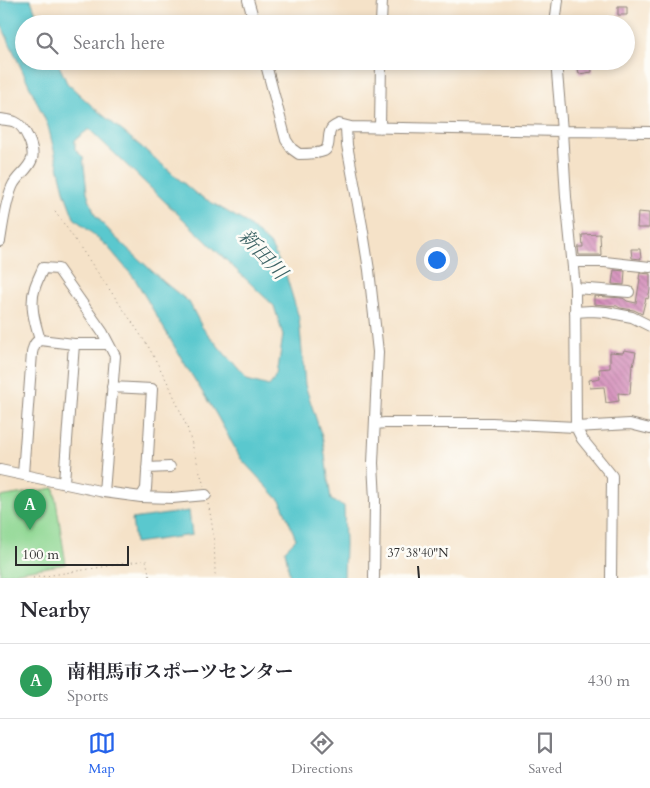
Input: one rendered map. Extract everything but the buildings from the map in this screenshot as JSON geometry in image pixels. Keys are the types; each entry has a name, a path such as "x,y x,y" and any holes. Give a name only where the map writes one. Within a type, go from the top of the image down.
{"street":[{"path":"248,0 252,15"},
{"path":"381,15 382,0"},
{"path":"556,15 558,0"},
{"path":"267,70 286,140 292,149 299,154 324,151 329,141 329,133 332,128 339,124 351,127 380,128 650,132"},
{"path":"380,128 381,70"},
{"path":"557,70 575,288 576,427 582,439 612,476 611,578"},
{"path":"0,119 16,122 22,127 32,148 32,158 24,172 13,184 6,207 0,241"},
{"path":"351,127 346,128 347,145 369,270 378,352 374,463 374,578"},
{"path":"573,262 605,262 650,267"},
{"path":"40,340 32,303 35,288 43,268 58,269 103,333 115,356 104,492"},
{"path":"575,288 629,292"},
{"path":"575,312 606,312 632,317 650,326"},
{"path":"23,474 34,345 40,340 74,344 108,344"},
{"path":"64,482 74,344"},
{"path":"112,388 152,389 146,489 141,497"},
{"path":"376,424 492,423 576,427 630,424 650,429"},
{"path":"147,468 170,467"},
{"path":"0,470 64,482 104,492 141,497 172,498 206,495"}],"path":[{"path":"33,578 146,560 150,578"}],"green space":[{"path":"54,488 66,564 0,575 0,497"}],"water":[{"path":"0,0 31,0 37,15 15,15 15,54 0,22"},
{"name":"新田川","path":"22,70 61,70 67,83 93,107 195,193 245,222 270,244 286,275 299,318 305,385 323,440 331,500 344,506 344,578 290,578 285,550 296,539 281,502 241,459 135,279 108,247 74,218 65,194 48,126","holes":["89,129 274,306 283,335 277,376 269,386 247,380 202,327 189,302 165,283 115,237 95,215 87,192 83,157 75,149 75,140"]},
{"path":"189,511 192,535 135,543 132,519"}],"place":[{"name":"南相馬市スポーツセンター","path":"30,530"}]}
